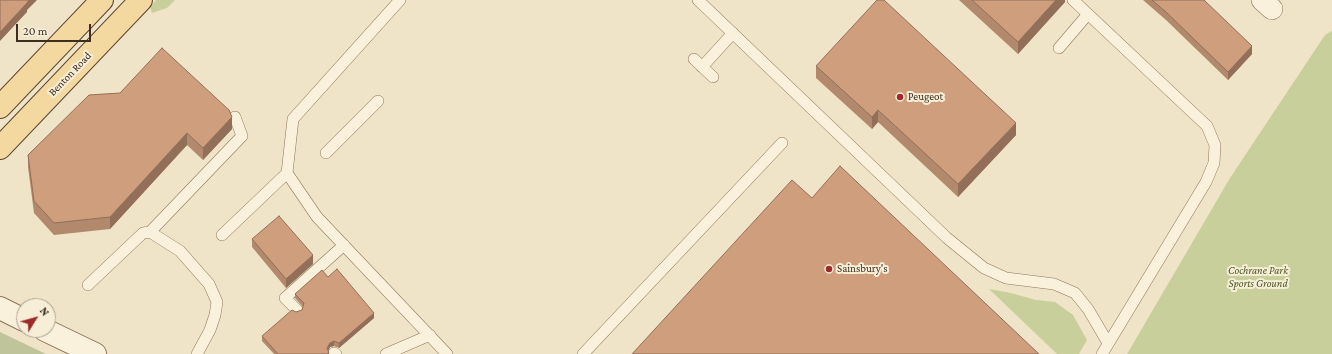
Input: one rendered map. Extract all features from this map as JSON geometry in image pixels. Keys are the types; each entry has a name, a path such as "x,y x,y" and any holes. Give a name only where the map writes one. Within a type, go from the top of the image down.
{"main road":[{"path":"0,107 102,0"},
{"name":"Benton Road","path":"0,148 141,0"}],"street":[{"path":"0,308 16,316"},
{"path":"56,335 94,354"}],"lane":[{"path":"222,235 287,173 293,119 400,0"},
{"path":"698,0 947,238 984,268 1006,278 1054,284 1075,293 1088,309 1108,343"},
{"path":"1074,0 1207,126 1215,144 1214,163 1206,182 1102,354"},
{"path":"1058,48 1088,14"},
{"path":"702,67 733,33"},
{"path":"694,59 713,77"},
{"path":"326,153 378,101"},
{"path":"88,286 143,233 150,232 242,136 235,117"},
{"path":"583,354 782,143"},
{"path":"287,173 317,217 447,354"},
{"path":"150,232 180,251 209,284 217,302 216,315 197,354"},
{"path":"297,310 285,298 344,245"},
{"path":"386,354 430,335"}],"green space":[{"path":"156,0 175,0 167,8 152,13 150,7"},
{"name":"Cochrane Park Sports Ground","path":"1332,31 1332,354 1127,354 1230,178 1325,35"},
{"path":"989,289 1036,300 1055,302 1073,315 1087,340 1079,354 1057,354"},
{"path":"0,332 46,354 0,354"}],"building":[{"path":"0,0 29,0 0,32"},
{"path":"877,0 884,0 1016,123 958,184 878,110 872,117 816,66"},
{"path":"972,0 1056,0 1018,42"},
{"path":"1152,0 1204,0 1252,46 1228,72"},
{"path":"162,48 229,110 232,117 203,148 187,133 110,217 54,223 34,201 28,155 89,95 120,93"},
{"name":"Sainsbury's","path":"840,166 1039,354 632,354 792,180 812,198"},
{"path":"279,216 313,255 286,279 252,239"},
{"path":"337,269 374,313 339,343 334,341 330,343 327,348 329,353 327,354 278,354 262,336 292,310 296,312 302,310 304,303 295,294 322,270 328,277"}],"place":[{"name":"Peugeot","path":"900,97"},
{"name":"Sainsbury's","path":"829,269"}]}
